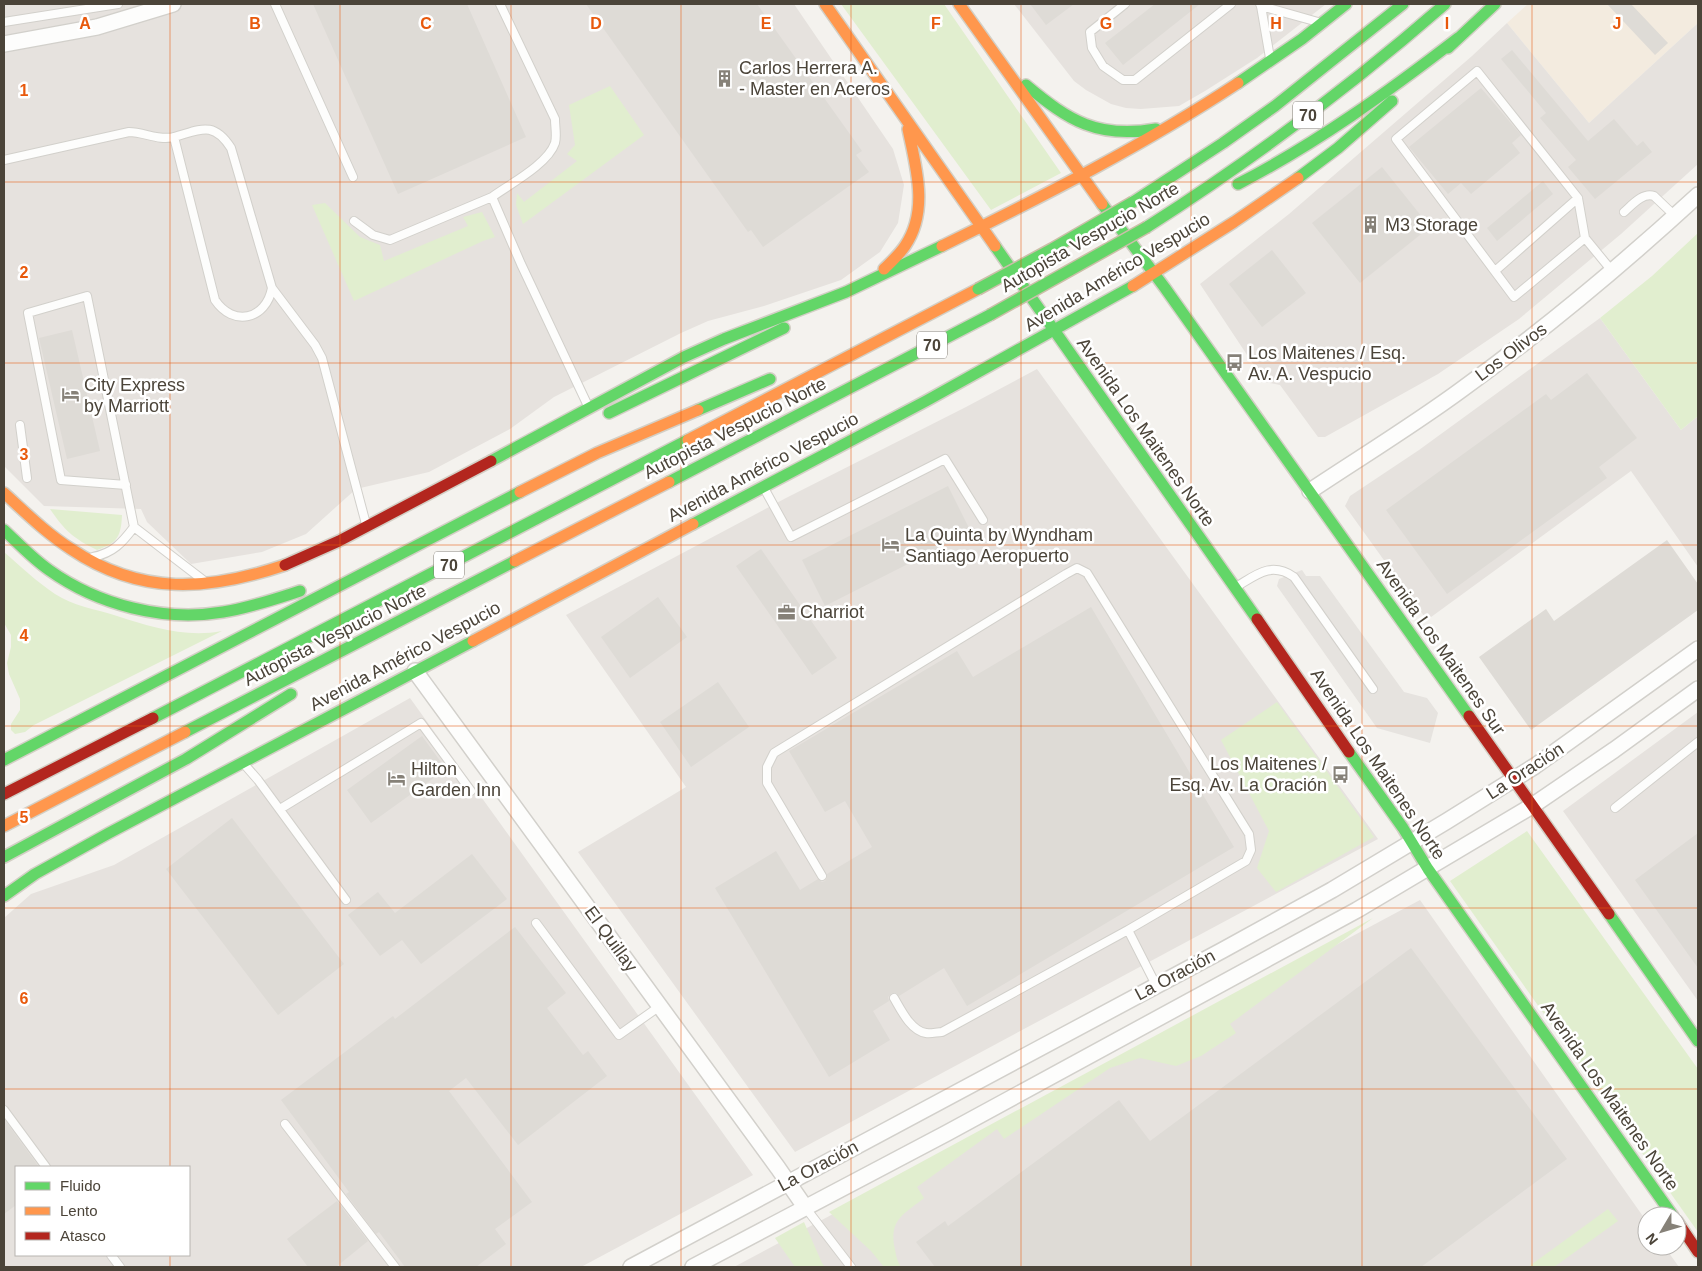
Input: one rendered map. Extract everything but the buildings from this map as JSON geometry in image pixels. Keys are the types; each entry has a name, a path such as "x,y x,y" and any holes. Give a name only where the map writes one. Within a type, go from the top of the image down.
{"main road":[{"name":"Avenida Los Maitenes Norte","path":"825,4 1413,842 1428,869 1666,1206"},
{"path":"959,4 1000,62 1058,110 1080,123 1095,129 1118,133 1136,133 1169,127"},
{"path":"595,414 666,366 710,344 847,292 1082,177 1234,87 1322,24 1346,4"},
{"name":"Autopista Vespucio Norte","path":"4,794 1052,250 1133,202 1207,154 1348,50 1402,4"},
{"name":"Autopista Vespucio Norte","path":"4,826 990,314 1147,227 1230,172 1304,118 1392,49 1445,4"},
{"name":"Avenida Américo Vespucio","path":"4,896 35,874 66,856 1054,332 1154,273 1269,199 1310,170 1404,90 1495,4"},
{"path":"1163,216 1220,193 1275,164 1369,104 1458,38"},
{"name":"Avenida Los Maitenes Sur","path":"1000,62 1310,491 1698,1041"},
{"path":"876,278 907,244 913,233 916,221 918,181 907,122"},
{"path":"4,492 54,538 104,568 143,580 183,585 209,584 234,580 270,570 310,554 529,441 561,432 595,414 753,344 816,311 847,292"},
{"path":"827,355 893,334"},
{"path":"4,760 370,568 597,454 784,373"},
{"path":"4,530 55,574 72,585 123,605 174,614 221,612 245,608 370,568"},
{"path":"320,675 411,615"},
{"path":"4,857 214,743 304,686"},
{"path":"4,864 72,821"},
{"path":"1687,1236 1698,1252"}],"street":[{"path":"4,44 97,27 173,4"},
{"name":"Los Olivos","path":"1310,491 1400,433 1518,348 1612,271 1698,195"},
{"name":"La Oración","path":"631,1267 1286,916 1413,842 1513,780 1698,649"},
{"name":"El Quillay","path":"415,671 805,1207"},
{"name":"La Oración","path":"693,1267 1221,985 1357,910 1532,806 1698,689"}],"lane":[{"path":"4,22 118,4"},
{"path":"275,4 353,177"},
{"path":"354,221 374,235 390,240 492,197 543,161 555,143 555,119 500,4"},
{"path":"1125,4 1090,32 1092,48 1103,66 1123,80 1135,80 1231,4"},
{"path":"1270,62 1260,5 1322,24"},
{"path":"1584,238 1514,297 1396,139 1477,71 1578,198 1584,238 1612,271"},
{"path":"4,160 129,132 161,138 174,137 206,128 223,138 231,148 272,288 315,345 322,358 367,526"},
{"path":"174,137 215,300 226,312 249,316 256,313 267,303 272,288"},
{"path":"1624,212 1643,196 1651,194 1675,216"},
{"path":"492,197 520,264 595,414"},
{"path":"1495,270 1578,198"},
{"path":"126,485 60,480 28,313 87,296 126,485 134,527 209,584"},
{"path":"20,425 27,478"},
{"path":"764,487 791,537 945,458 983,520"},
{"path":"85,558 96,556 115,548 122,543 134,527"},
{"path":"822,876 767,783 767,767 774,753 1066,574 1077,568 1087,573 1250,834 1251,850 1246,861 1128,930 942,1032 925,1033 917,1029 906,1017 894,998"},
{"path":"1235,589 1267,570 1282,571 1294,577 1374,690"},
{"path":"280,809 421,723 470,791"},
{"path":"1615,808 1698,742"},
{"path":"242,762 280,809 346,900"},
{"path":"536,923 619,1035 660,1006"},
{"path":"1128,930 1156,985"},
{"path":"4,1110 45,1166"},
{"path":"285,1124 395,1267"},
{"path":"805,1207 851,1267"},
{"path":"112,1256 120,1267"}],"shaded area":[{"path":"4,4 794,4 893,149 904,185 898,223 880,252 841,280 764,306 708,321 681,333 554,397 510,429 429,472 356,489 306,534 262,552 191,564 147,522 141,509 44,506 4,466"},
{"path":"1014,4 1326,4 1257,58 1179,106 1141,109 1111,104 1074,81"},
{"path":"1528,4 1698,4 1698,23 1589,123 1507,23"},
{"path":"1507,23 1589,123 1698,23 1698,164 1621,234 1519,319 1438,374 1325,437 1318,437 1280,385 1265,382 1200,284 1289,214 1472,56"},
{"path":"1600,318 1681,430 1698,416 1698,567 1631,471 1427,620 1345,506 1350,496 1419,450"},
{"path":"1037,369 1378,839 795,1152 578,852 686,787 566,615 786,498"},
{"path":"1302,570 1306,576 1320,576 1404,692 1427,698 1438,713 1430,743 1377,728 1277,586 1279,579"},
{"path":"410,698 753,1175 581,1267 4,1267 4,918 31,894 114,865"},
{"path":"1698,712 1698,1001 1563,811"},
{"path":"1420,900 1637,1208 1637,1256 1671,1256 1679,1267 734,1267"}],"green space":[{"path":"841,4 944,4 1061,173 991,210"},
{"path":"610,86 644,135 523,224 516,205 517,193 524,202 577,161 567,154 575,145 569,105"},
{"path":"325,203 360,237 380,245 384,261 468,226 463,217 482,212 495,237 354,301 312,205"},
{"path":"1698,233 1698,416 1681,430 1600,318 1652,276"},
{"path":"50,509 122,515 121,528 117,538 110,545 97,550 70,533"},
{"path":"4,552 48,589 62,598 77,604 169,630 195,633 222,631 34,725 25,732 15,734 11,730 11,724 20,710 20,699 9,674 7,663 11,647 11,635 4,623"},
{"path":"1277,702 1374,837 1276,892 1257,868 1269,831 1221,740"},
{"path":"1527,831 1698,1069 1698,1232 1687,1216 1687,1206 1680,1206 1450,881"},
{"path":"1373,918 1230,1024 1236,1033 1201,1056 1176,1066 1140,1058 1110,1068 1004,1139 997,1129 917,1187 924,1198 901,1217 894,1228 894,1245 901,1267 884,1267 871,1251 829,1212"},
{"path":"1608,1209 1618,1221 1554,1267 1528,1267"},
{"path":"804,1222 825,1267 795,1267 775,1238"}],"traffic: fast":[{"path":"1238,83 1302,39 1346,4"},
{"path":"1133,202 1223,143 1275,106 1403,4"},
{"path":"1147,227 1263,149 1374,64 1445,4"},
{"path":"1448,48 1495,4"},
{"path":"1238,184 1324,134 1405,78 1458,38"},
{"path":"1026,85 1056,108 1085,124 1117,131 1156,129"},
{"path":"1298,178 1338,148 1392,101"},
{"path":"978,289 1133,202"},
{"path":"1102,204 1165,288 1469,716"},
{"path":"990,315 1147,227"},
{"path":"491,461 684,357 724,339 846,292 942,246"},
{"path":"995,246 1257,619"},
{"path":"693,524 926,401 1133,286"},
{"path":"669,482 990,315"},
{"path":"609,413 784,328"},
{"path":"698,410 770,379"},
{"path":"153,718 688,440"},
{"path":"4,760 520,492"},
{"path":"4,530 37,561 68,582 89,593 132,608 178,615 201,615 242,608 300,591"},
{"path":"185,732 515,561"},
{"path":"4,896 35,874 109,833 473,641"},
{"path":"4,857 186,759 291,694"},
{"path":"1349,752 1403,828 1428,869 1666,1206"},
{"path":"1609,914 1698,1041"}],"traffic: slow":[{"path":"825,4 995,246"},
{"path":"959,4 1102,204"},
{"path":"942,246 1130,149 1238,83"},
{"path":"884,269 905,246 917,218 919,204 917,173 908,129"},
{"path":"1133,286 1234,222 1298,178"},
{"path":"688,440 978,289"},
{"path":"520,492 597,453 698,410"},
{"path":"515,561 669,482"},
{"path":"4,493 36,522 71,549 97,564 123,575 149,582 202,584 257,574 285,565"},
{"path":"473,641 693,524"},
{"path":"4,826 185,732"}],"traffic: jam":[{"path":"285,565 339,541 491,461"},
{"path":"1257,619 1349,752"},
{"path":"1469,716 1609,914"},
{"path":"4,794 153,718"},
{"path":"1687,1236 1698,1252"}],"place":[{"name":"Carlos Herrera A. - Master en Aceros","path":"725,78"},
{"name":"M3 Storage","path":"1371,225"},
{"name":"Los Maitenes / Esq. Av. A. Vespucio","path":"1234,363"},
{"name":"City Express by Marriott","path":"70,395"},
{"name":"La Quinta by Wyndham Santiago Aeropuerto","path":"891,545"},
{"name":"Charriot","path":"786,612"},
{"name":"Los Maitenes / Esq. Av. La Oración","path":"1341,774"},
{"name":"Hilton Garden Inn","path":"397,779"}]}
